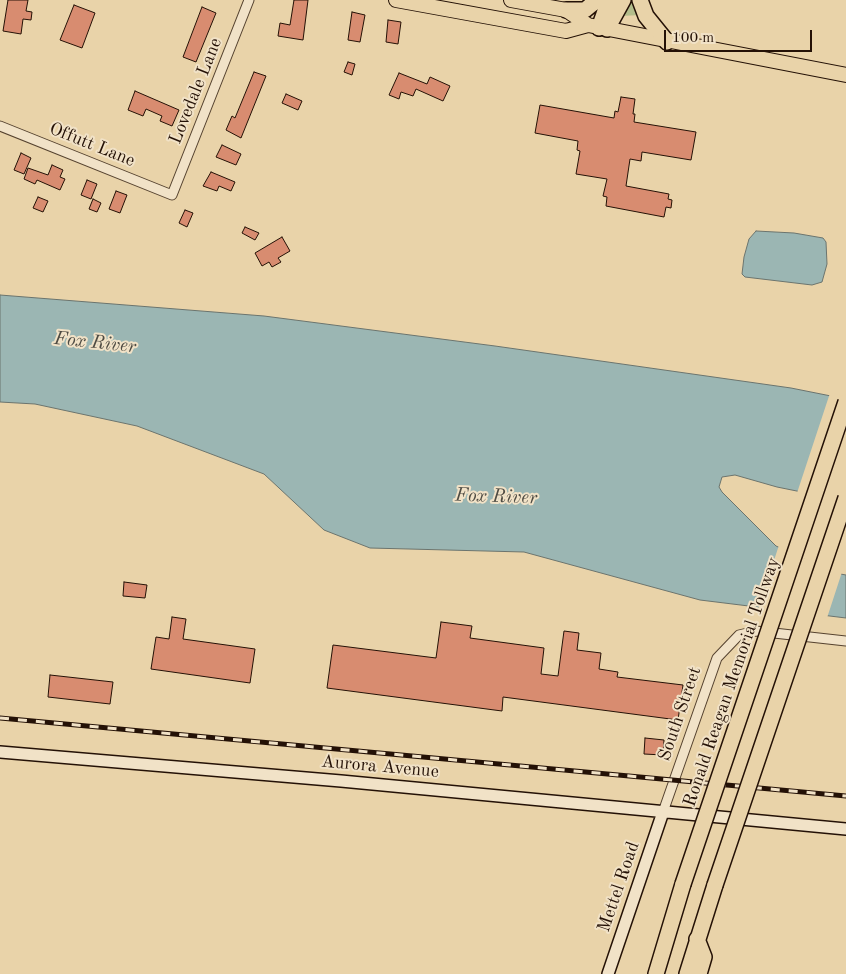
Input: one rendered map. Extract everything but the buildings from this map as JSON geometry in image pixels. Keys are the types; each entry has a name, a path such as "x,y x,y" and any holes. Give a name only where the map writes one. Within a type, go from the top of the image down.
{"highway":[{"path":"566,10 585,10 597,0"},
{"path":"598,28 608,0"},
{"path":"598,28 624,0"},
{"path":"640,0 646,16 667,42"},
{"name":"Ronald Reagan Memorial Tollway","path":"656,974 683,884 846,402"},
{"path":"686,974 846,498"},
{"path":"697,939 704,957 699,974"}],"main road":[{"path":"396,0 566,31 598,28 846,76"},
{"path":"511,0 566,10 598,28"},
{"name":"Aurora Avenue","path":"0,752 846,829"},
{"name":"Mettel Road","path":"608,974 663,812"}],"street":[{"name":"Lovedale Lane","path":"172,195 250,0"},
{"name":"Offutt Lane","path":"0,126 172,195"},
{"name":"South Street","path":"663,812 717,658 739,635 756,631 846,642"}],"green space":[{"path":"628,0 636,0 641,15 621,16"}],"water":[{"path":"756,231 794,233 823,238 826,242 827,264 822,282 812,285 745,277 742,274 744,257 749,239"},
{"name":"Fox River","path":"0,295 264,316 495,346 791,388 846,399 846,501 777,487 735,475 722,477 719,487 776,546 835,573 846,575 846,618 700,600 524,552 370,548 324,530 264,474 137,426 35,404 0,402"}],"pier":[{"path":"830,393 846,396 846,504 797,493"},
{"path":"779,545 804,558 842,572 827,618 758,610"}],"railway":[{"path":"0,718 846,796"}]}
